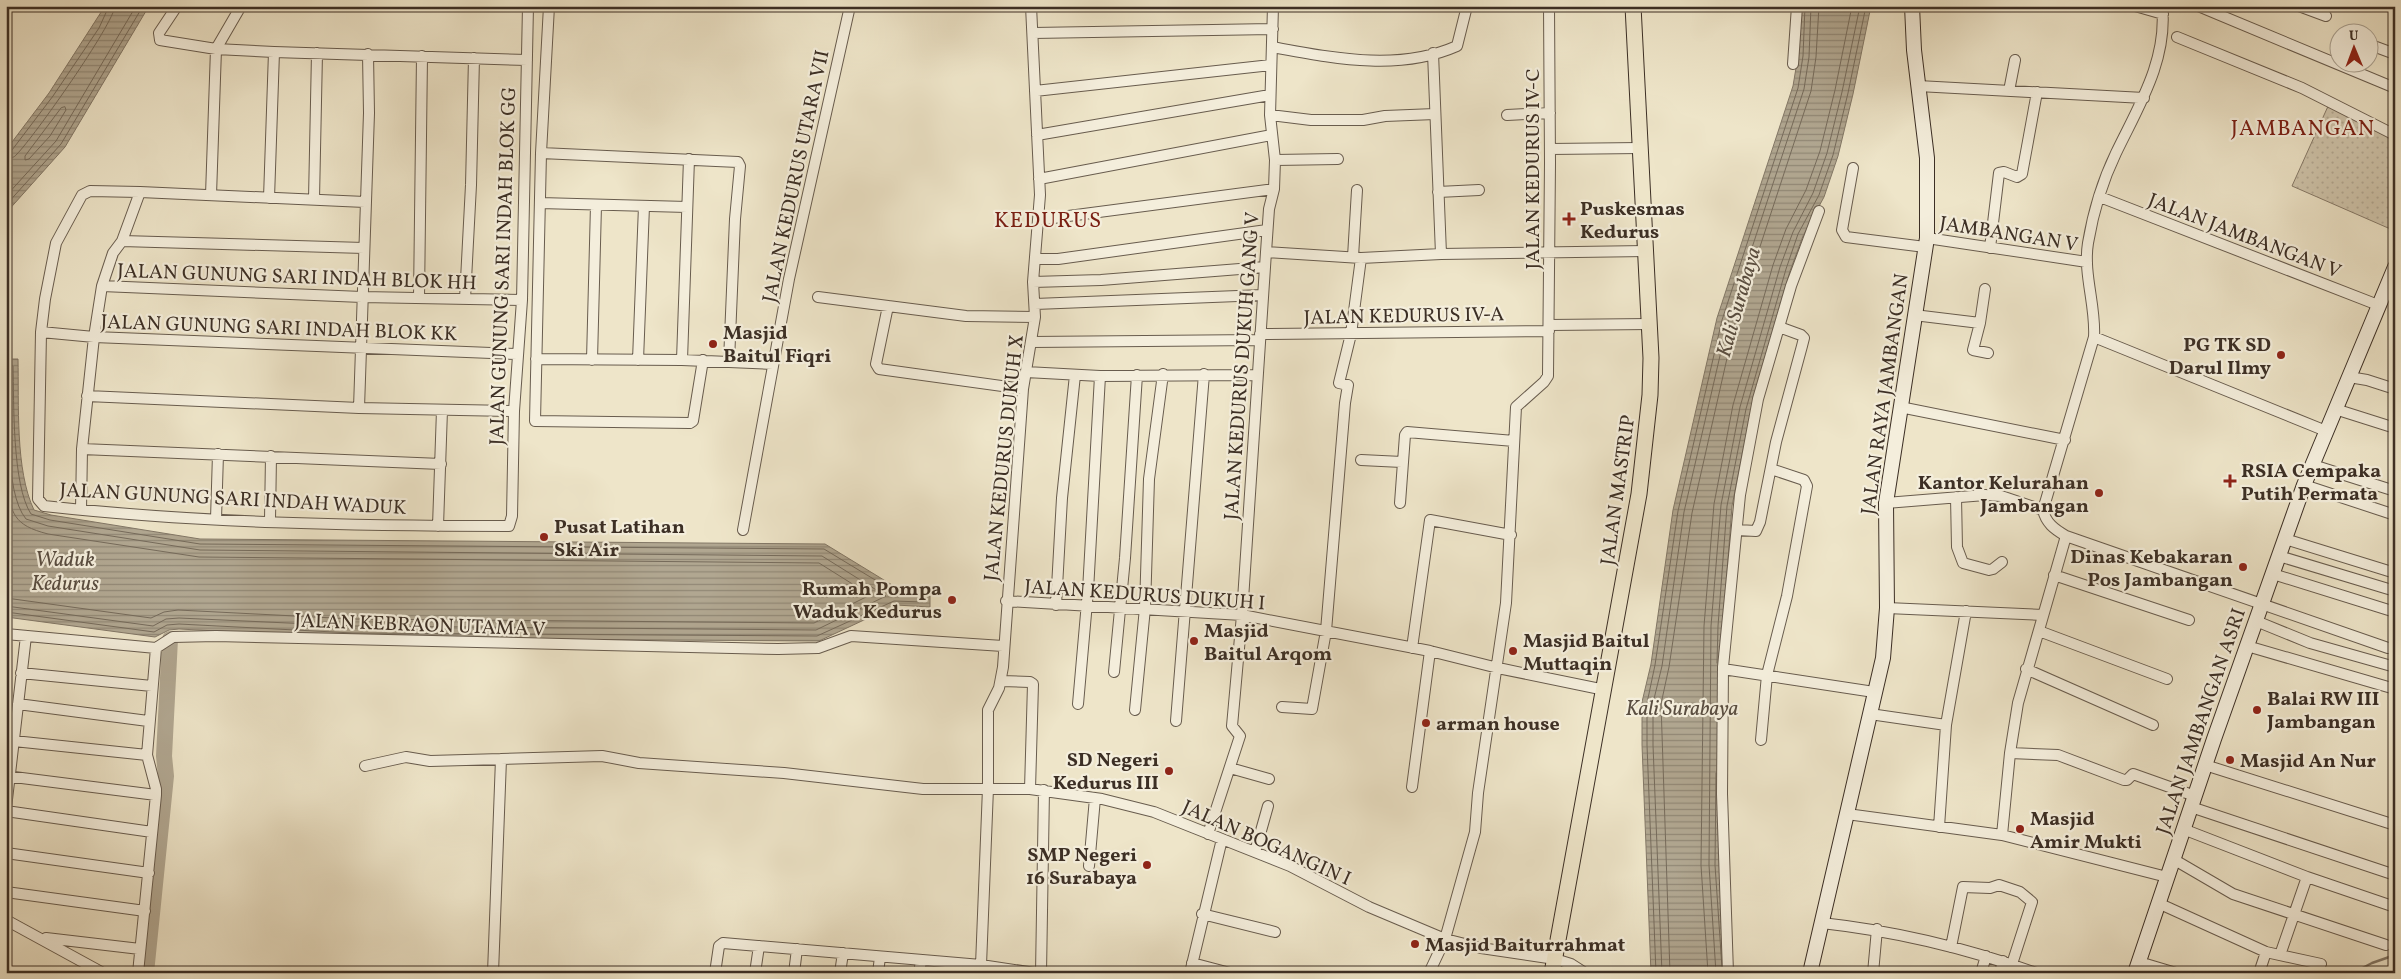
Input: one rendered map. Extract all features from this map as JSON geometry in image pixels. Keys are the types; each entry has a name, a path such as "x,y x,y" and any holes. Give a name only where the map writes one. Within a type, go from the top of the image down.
{"main road":[{"name":"JALAN MASTRIP","path":"1554,966 1605,690 1644,462 1650,395 1650,324 1633,6"},
{"name":"JALAN RAYA JAMBANGAN","path":"1810,973 1883,658 1887,608 1886,503 1926,243 1927,158 1918,86 1912,6"},
{"name":"JALAN JAMBANGAN ASRI","path":"2137,967 2205,765 2304,485 2378,305 2394,272"}],"street":[{"path":"177,6 159,36 216,49 527,60"},
{"path":"211,195 216,49 241,6"},
{"name":"JALAN GUNUNG SARI INDAH BLOK GG","path":"509,526 512,516 514,411 522,300 528,6"},
{"path":"549,6 541,153 534,419 536,422 690,423 694,421 703,360"},
{"name":"JALAN KEDURUS UTARA VII","path":"743,530 789,280 850,6"},
{"name":"JALAN KEDURUS DUKUH X","path":"1001,681 1023,389 1035,318 1033,282 1039,179 1031,6"},
{"name":"JALAN KEDURUS DUKUH GANG V","path":"1230,768 1240,736 1232,726 1242,614 1262,295 1274,189 1275,160 1270,115 1273,6"},
{"path":"1272,48 1349,61 1412,60 1458,44 1467,6"},
{"name":"JALAN KEDURUS IV-C","path":"1429,973 1445,939 1475,832 1478,793 1498,668 1511,535 1514,441 1518,404 1546,380 1550,253 1548,6"},
{"path":"1793,64 1797,6"},
{"path":"2135,6 2162,10 2160,45 2155,69 2144,98 2115,155 2100,197 2088,243 2087,262 2095,322 2094,337 2065,440 2042,510 2045,518 2053,528 2066,536 2262,606 2388,648"},
{"path":"2198,6 2395,88"},
{"path":"2299,6 2326,16"},
{"path":"1033,34 1272,29"},
{"path":"2177,37 2302,88 2395,135"},
{"path":"2378,48 2395,54"},
{"path":"269,198 274,52"},
{"path":"314,199 317,53"},
{"path":"1433,53 1440,254"},
{"path":"360,408 369,113 368,54"},
{"path":"419,298 422,56"},
{"path":"465,299 471,184 474,58"},
{"path":"2009,91 2015,60"},
{"path":"1035,91 1271,65"},
{"path":"1918,86 2144,98"},
{"path":"1990,248 1999,174 2004,172 2017,177 2022,174 2037,92"},
{"path":"1037,134 1270,96"},
{"path":"1507,115 1550,113"},
{"path":"1270,115 1311,120 1363,120 1385,116 1436,114"},
{"path":"1039,179 1272,135"},
{"path":"1550,150 1640,148"},
{"path":"541,153 738,162 740,166 735,219 729,361"},
{"path":"682,360 689,159"},
{"path":"1275,160 1338,159"},
{"name":"JAMBANGAN V","path":"1853,168 1842,230 1846,237 1990,248 2087,262"},
{"path":"1038,220 1274,189"},
{"path":"1282,707 1312,708 1326,631 1348,385 1339,383 1351,334 1357,257 1357,190"},
{"path":"1438,192 1479,190"},
{"path":"40,332 52,256 79,198 90,191 365,202"},
{"path":"82,510 82,448 94,337 102,286 113,253 122,241 140,192"},
{"name":"JALAN JAMBANGAN V","path":"2100,197 2378,305"},
{"path":"540,203 687,207"},
{"path":"592,360 596,205"},
{"path":"638,360 644,206"},
{"path":"1728,973 1722,794 1723,669 1744,469 1756,408 1791,286 1819,211"},
{"path":"1035,259 1058,259 1268,230"},
{"path":"122,241 364,248"},
{"path":"1266,252 1357,257 1646,251"},
{"path":"1033,282 1093,280 1265,267"},
{"name":"JALAN GUNUNG SARI INDAH BLOK HH","path":"102,286 362,297 522,300"},
{"path":"1985,289 1980,323 1973,350 1988,353"},
{"path":"1035,304 1262,295"},
{"path":"818,297 966,316 1035,318"},
{"path":"888,306 876,364 879,369 1023,389"},
{"path":"1914,314 1980,323"},
{"name":"JALAN KEDURUS IV-A","path":"1031,342 1260,337 1650,324"},
{"path":"1737,530 1757,530 1804,338 1801,334 1779,328"},
{"name":"JALAN GUNUNG SARI INDAH BLOK KK","path":"40,332 94,337 517,354"},
{"name":"JALAN GUNUNG SARI INDAH WADUK","path":"40,332 39,504 82,510 216,519 438,526 509,526"},
{"path":"2094,337 2326,431"},
{"path":"536,359 703,360 773,364"},
{"path":"1026,372 1100,376 1163,374 1257,375"},
{"path":"1135,710 1145,608 1149,478 1163,374"},
{"path":"1176,721 1204,374"},
{"path":"1056,605 1062,498 1075,375"},
{"path":"1114,672 1125,558 1136,375"},
{"path":"1078,704 1088,605 1100,376"},
{"path":"2349,377 2367,380 2395,389"},
{"path":"87,396 360,408 514,411"},
{"path":"1900,407 2065,440"},
{"path":"2335,409 2395,428"},
{"path":"438,526 442,464 442,410"},
{"path":"1400,503 1404,435 1411,431 1514,441"},
{"path":"82,448 442,464"},
{"path":"216,519 218,454"},
{"path":"270,520 271,456"},
{"path":"1360,460 1402,462"},
{"path":"2313,465 2395,491"},
{"path":"1761,740 1767,675 1787,596 1807,486 1804,480 1771,469"},
{"path":"2304,485 2395,515"},
{"path":"1886,503 1956,496 2002,496 2042,510"},
{"path":"1956,496 1957,547 1963,564 1993,570 2002,562"},
{"path":"1412,648 1430,520 1511,535"},
{"path":"2002,835 2010,753 2026,669 2039,631 2066,536"},
{"path":"2285,539 2395,573"},
{"path":"2279,556 2395,591"},
{"path":"2273,574 2395,612"},
{"path":"2054,575 2189,620"},
{"name":"JALAN KEDURUS DUKUH I","path":"1006,601 1242,614 1430,651 1498,668 1605,690"},
{"path":"1887,608 2043,615"},
{"path":"1939,827 1946,726 1966,611"},
{"path":"2256,621 2310,642 2395,667"},
{"path":"2039,631 2167,679"},
{"path":"6,634 156,648 148,721 147,755 156,788 156,795 138,973"},
{"path":"26,636 8,776 6,810 152,832"},
{"name":"JALAN KEBRAON UTAMA V","path":"156,648 174,637 216,636 619,647 818,648 851,636 1003,646"},
{"path":"2247,646 2395,690"},
{"path":"1412,787 1430,651"},
{"path":"1723,669 1874,692"},
{"path":"2026,669 2153,725"},
{"path":"21,673 152,686"},
{"path":"980,965 988,788 988,710 1001,681 1030,682 1033,684 1030,789"},
{"path":"18,704 148,721"},
{"path":"1870,714 1946,726"},
{"path":"14,741 147,755"},
{"path":"2010,753 2058,755 2124,780 2127,780 2133,774 2193,802 2395,875"},
{"name":"JALAN BOGANGIN I","path":"365,766 406,757 430,761 602,756 647,764 784,773 923,789 1030,789 1095,798 1154,812 1222,838 1290,866 1369,907 1445,939 1585,973"},
{"path":"493,973 495,759"},
{"path":"2205,765 2395,825"},
{"path":"1208,834 1230,768 1269,779"},
{"path":"8,776 156,795"},
{"path":"1041,973 1044,790"},
{"path":"1089,866 1095,798"},
{"path":"1255,852 1268,806"},
{"path":"1847,814 2002,835 2167,877"},
{"path":"2183,829 2307,877 2395,907"},
{"path":"1222,838 1202,914 1191,968 1230,973"},
{"path":"6,853 149,873"},
{"path":"2173,859 2225,890 2294,916 2386,945"},
{"path":"2280,955 2307,877"},
{"path":"1951,947 1963,888 1990,888 1999,885 2020,892 2032,902 2007,963 2000,973"},
{"path":"6,892 145,911"},
{"path":"2158,904 2266,952 2321,964"},
{"path":"1202,914 1276,932"},
{"path":"6,920 103,973"},
{"path":"1822,923 1877,929 1986,956 2036,973"},
{"path":"1873,973 1877,929"},
{"path":"42,938 140,949"},
{"path":"715,973 719,946 723,943 921,961 960,968 980,965 1000,970 1035,973"},
{"path":"755,973 759,946"},
{"path":"794,973 797,949"},
{"path":"2259,973 2266,952"},
{"path":"840,973 843,953"},
{"path":"1981,973 1986,956"},
{"path":"878,973 880,957"},
{"path":"919,973 921,961"},
{"path":"2137,967 2176,973"}],"shaded area":[{"path":"2329,104 2395,138 2395,231 2292,186"}],"water":[{"path":"105,6 149,6 65,147 6,213 6,150 49,93"},
{"name":"Kali Surabaya","path":"1800,6 1871,6 1838,156 1824,197 1803,236 1790,271 1751,410 1732,506 1723,626 1727,973 1651,973 1642,702 1651,664 1673,510 1717,318 1793,86 1798,56"},
{"name":"Waduk Kedurus","path":"6,359 18,359 19,436 28,494 34,510 51,515 200,539 825,544 897,588 930,589 930,607 896,605 819,641 353,638 179,629 169,630 155,637 6,617"}],"waterway":[{"path":"146,973 166,776 164,756 170,639"},
{"path":"2353,973 2372,963 2395,955"}],"place":[{"name":"Puskesmas Kedurus","path":"1569,219"},
{"name":"Masjid Baitul Fiqri","path":"713,344"},
{"name":"PG TK SD Darul Ilmy","path":"2281,355"},
{"name":"RSIA Cempaka Putih Permata","path":"2230,481"},
{"name":"Kantor Kelurahan Jambangan","path":"2099,493"},
{"name":"Pusat Latihan Ski Air","path":"544,537"},
{"name":"Dinas Kebakaran Pos Jambangan","path":"2243,567"},
{"name":"Rumah Pompa Waduk Kedurus","path":"952,600"},
{"name":"Masjid Baitul Arqom","path":"1194,641"},
{"name":"Masjid Baitul Muttaqin","path":"1513,651"},
{"name":"Balai RW III Jambangan","path":"2257,710"},
{"name":"arman house","path":"1426,723"},
{"name":"Masjid An Nur","path":"2230,760"},
{"name":"SD Negeri Kedurus III","path":"1169,771"},
{"name":"Masjid Amir Mukti","path":"2020,829"},
{"name":"SMP Negeri 16 Surabaya","path":"1147,865"},
{"name":"Masjid Baiturrahmat","path":"1415,944"}],"district":[{"name":"JAMBANGAN","path":"2303,127"},
{"name":"KEDURUS","path":"1048,219"}]}
